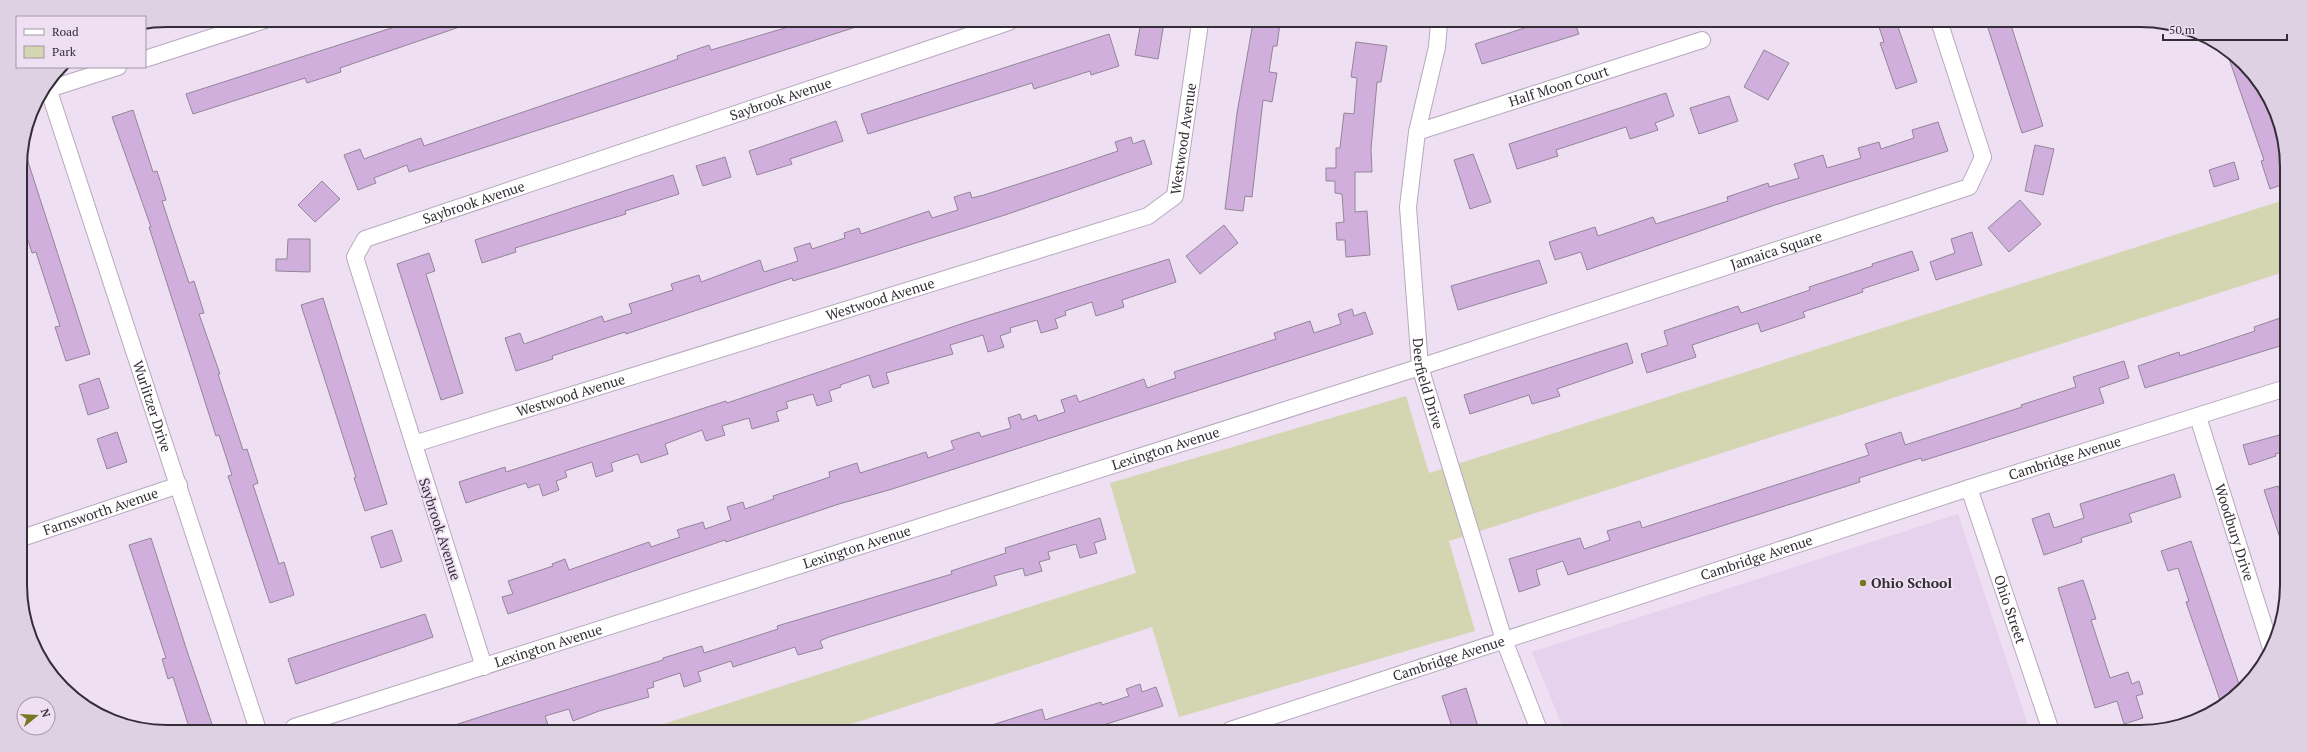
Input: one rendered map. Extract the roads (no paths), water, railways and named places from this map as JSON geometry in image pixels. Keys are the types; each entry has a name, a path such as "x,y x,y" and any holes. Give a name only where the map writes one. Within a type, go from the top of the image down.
{"street":[{"path":"146,58 244,27"},
{"name":"Saybrook Avenue","path":"484,667 356,257 365,239 994,27"},
{"name":"Westwood Avenue","path":"414,444 1148,216 1175,196 1199,27"},
{"name":"Deerfield Drive","path":"1439,27 1437,47 1416,132 1408,207 1420,366 1504,640 1537,725"},
{"name":"Jamaica Square","path":"1420,366 1969,187 1983,157 1941,27"},
{"name":"Half Moon Court","path":"1416,132 1702,40"},
{"path":"54,85 114,68"},
{"name":"Wurlitzer Drive","path":"49,91 256,725"},
{"name":"Lexington Avenue","path":"300,725 1420,366"},
{"name":"Cambridge Avenue","path":"1245,725 1969,488 2280,390"},
{"name":"Woodbury Drive","path":"2198,417 2269,641"},
{"name":"Farnsworth Avenue","path":"27,536 179,485"},
{"name":"Ohio Street","path":"1969,488 2049,725"}],"place":[{"name":"Ohio School","path":"1863,583"}]}
